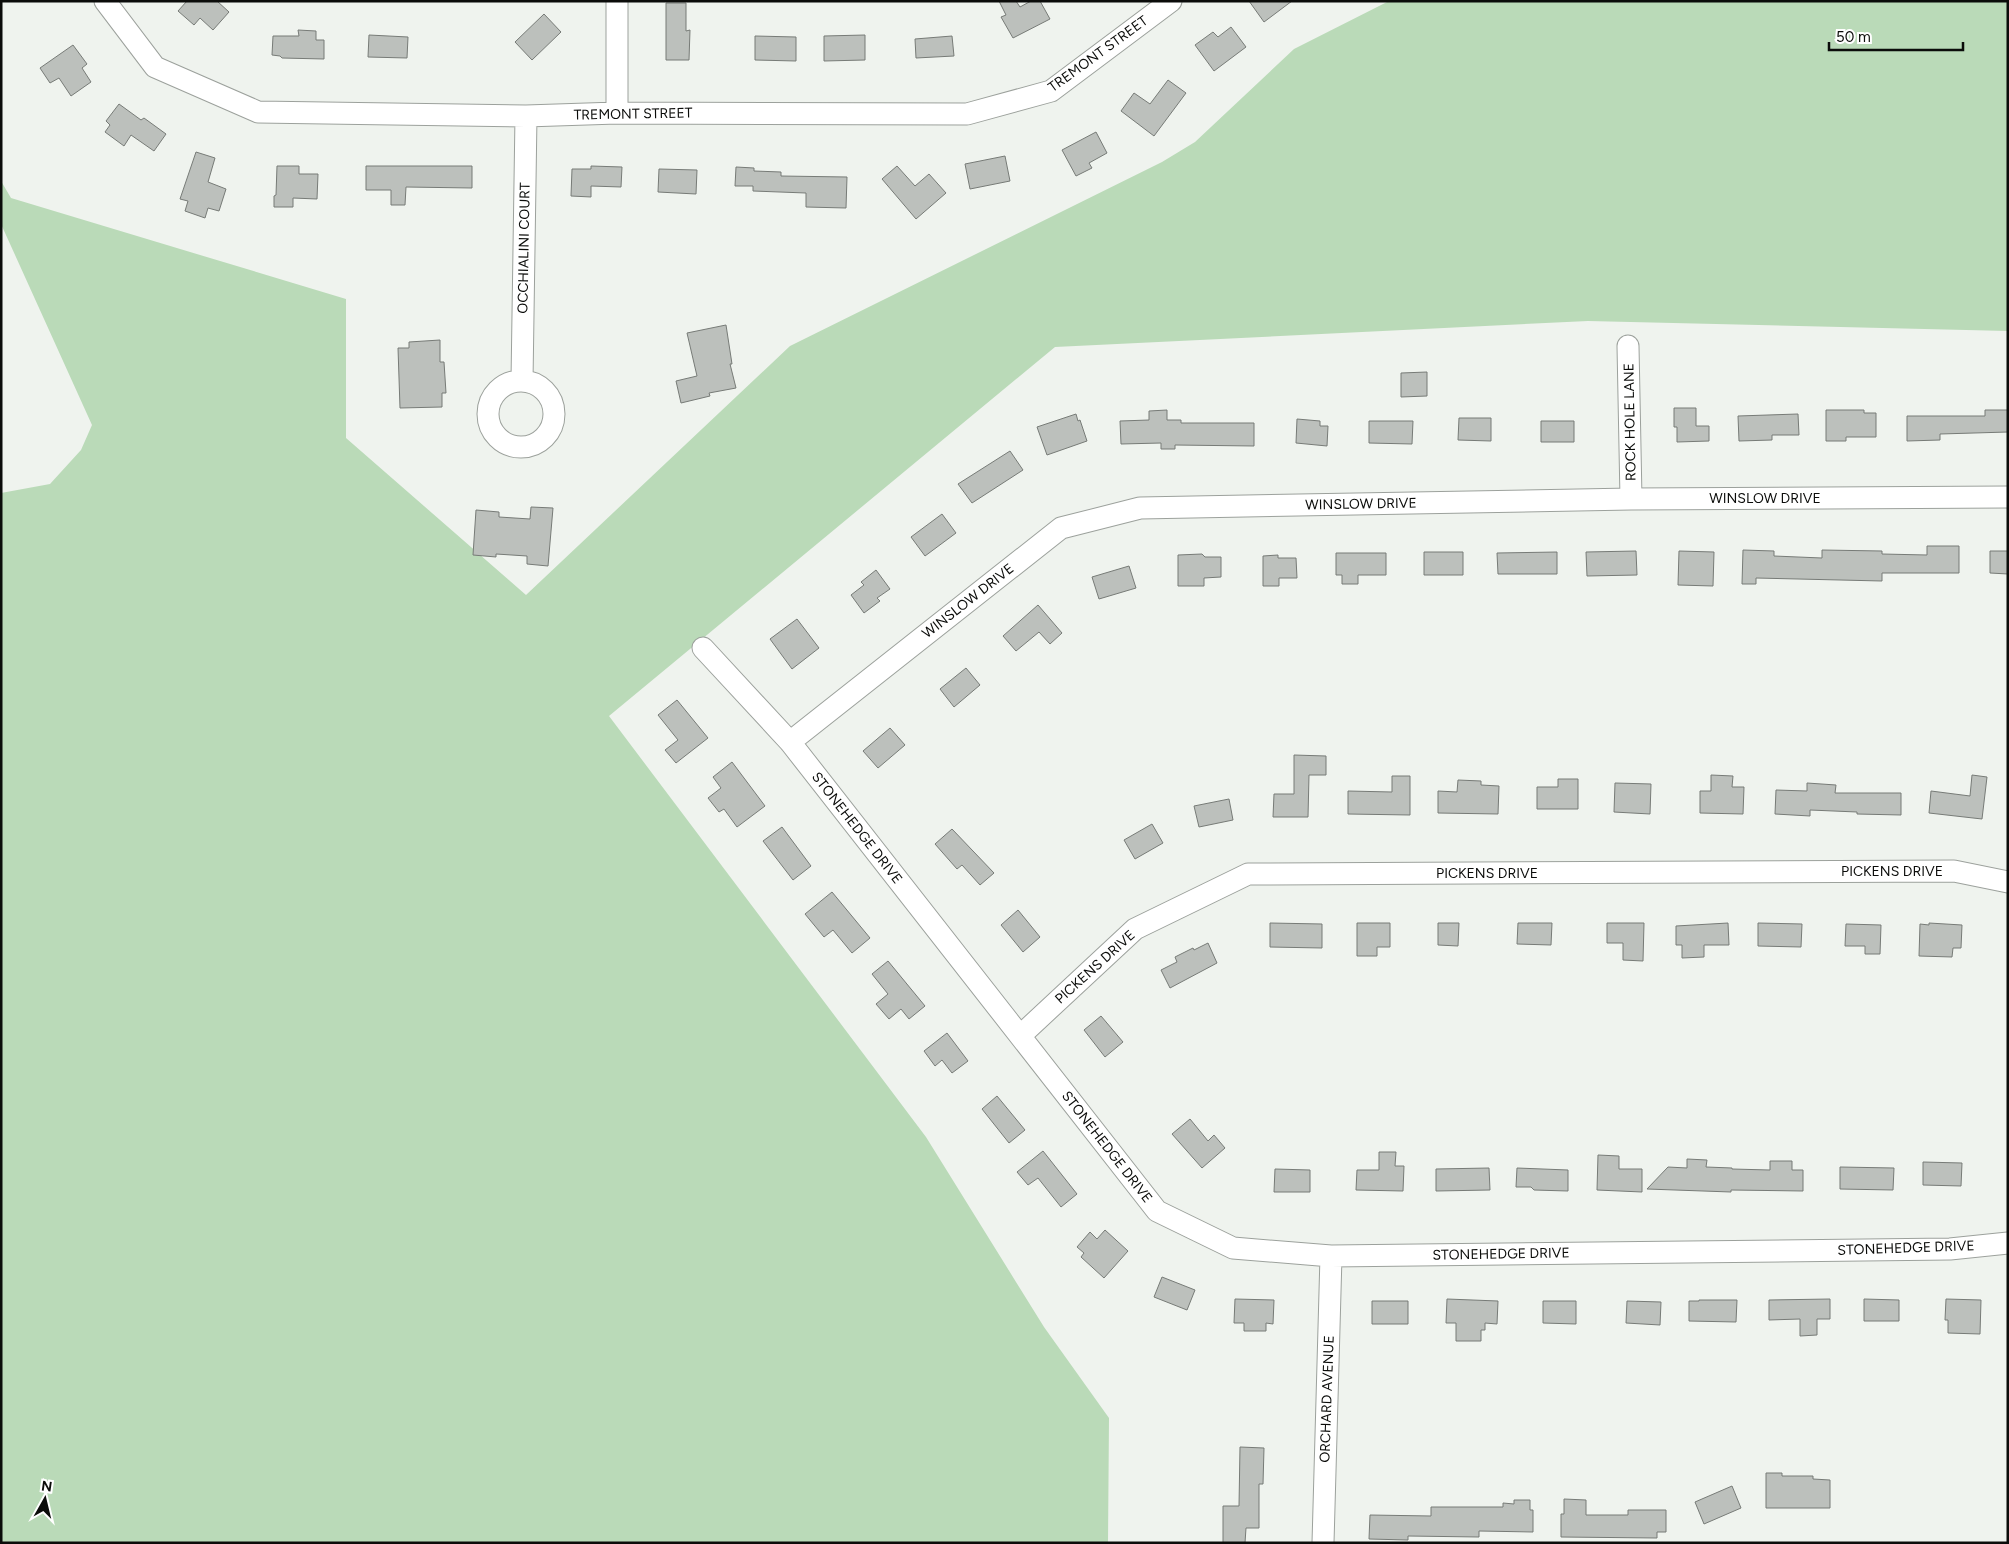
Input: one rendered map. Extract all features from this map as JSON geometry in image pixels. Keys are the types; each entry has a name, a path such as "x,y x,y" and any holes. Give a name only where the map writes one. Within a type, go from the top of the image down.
{"street":[{"name":"TREMONT STREET","path":"105,1 155,67 258,112 526,116 617,113 967,114 1051,91 1171,1"},
{"path":"617,1 617,113"},
{"name":"OCCHIALINI COURT","path":"522,381 526,116"},
{"name":"ROCK HOLE LANE","path":"1628,346 1631,499"},
{"name":"WINSLOW DRIVE","path":"790,742 1061,528 1140,508 1631,499 2008,497"},
{"name":"STONEHEDGE DRIVE","path":"703,648 790,742 1157,1211 1233,1248 1331,1256 1950,1249 2008,1243"},
{"name":"PICKENS DRIVE","path":"1020,1036 1135,929 1248,874 1954,871 2008,882"},
{"name":"ORCHARD AVENUE","path":"1323,1543 1331,1256"}],"green space":[{"path":"1389,1 2008,1 2008,331 1588,321 1055,347 609,716 926,1137 1044,1327 1109,1418 1108,1543 1,1543 1,493 50,484 81,450 92,425 1,224 1,181 11,198 346,299 346,438 526,595 790,346 1162,162 1195,142 1294,49"}],"building":[{"path":"187,1 217,1 229,12 213,30 200,18 194,25 178,11"},
{"path":"999,1 1016,1 1020,7 1031,1 1040,1 1050,19 1013,38 1001,17 1006,15"},
{"path":"1249,1 1292,1 1264,22"},
{"path":"666,3 686,3 686,31 690,30 689,60 666,60"},
{"path":"544,14 561,32 532,60 515,42"},
{"path":"1231,27 1246,47 1214,71 1195,45 1213,32 1218,37"},
{"path":"298,30 316,31 316,40 324,40 324,59 282,58 272,55 273,36 299,36"},
{"path":"369,35 408,37 407,58 368,57"},
{"path":"865,35 865,60 824,61 824,36"},
{"path":"755,36 796,37 796,61 755,60"},
{"path":"952,36 954,56 916,58 915,39"},
{"path":"73,45 87,64 82,68 91,82 71,96 59,78 50,83 40,68"},
{"path":"1168,80 1186,93 1154,136 1121,111 1134,93 1150,104"},
{"path":"119,104 141,120 144,118 166,134 154,151 131,135 124,146 105,132 110,125 106,121"},
{"path":"1096,132 1107,153 1089,163 1092,168 1076,176 1062,150"},
{"path":"196,152 215,158 208,182 226,189 219,211 208,208 205,218 185,211 188,201 180,199"},
{"path":"1005,156 1010,181 970,189 965,164"},
{"path":"277,166 299,166 299,174 318,174 317,199 293,198 293,207 274,207"},
{"path":"366,166 472,166 472,188 406,187 405,205 391,205 391,190 366,190"},
{"path":"591,166 622,167 621,187 591,186 591,197 571,196 572,169 591,169"},
{"path":"897,166 915,186 929,174 946,193 916,219 882,179"},
{"path":"736,167 754,168 754,171 781,172 781,176 847,177 846,208 806,207 806,193 753,191 753,186 735,186"},
{"path":"659,169 697,170 696,194 658,192"},
{"path":"726,325 732,364 730,364 736,388 709,393 710,396 681,403 676,381 697,376 687,333"},
{"path":"440,340 440,362 444,362 446,393 442,393 442,407 400,408 398,348 409,348 409,342"},
{"path":"1427,372 1427,396 1401,397 1401,373"},
{"path":"1674,408 1696,408 1696,426 1709,426 1709,441 1677,442 1677,427 1674,427"},
{"path":"1167,410 1167,420 1181,420 1181,423 1254,423 1254,446 1175,445 1175,449 1161,449 1161,443 1121,444 1120,421 1149,420 1149,411"},
{"path":"1826,410 1864,410 1864,413 1876,413 1876,437 1846,437 1846,441 1826,441"},
{"path":"1985,410 2008,410 2008,432 1940,434 1940,440 1907,441 1907,416 1985,416"},
{"path":"1076,414 1087,441 1047,455 1037,427"},
{"path":"1798,414 1799,435 1772,435 1772,440 1739,441 1738,416"},
{"path":"1459,418 1491,418 1491,441 1458,440"},
{"path":"1297,419 1320,421 1320,426 1328,426 1327,446 1296,443"},
{"path":"1369,421 1413,421 1412,444 1369,443"},
{"path":"1541,421 1574,421 1574,442 1541,442"},
{"path":"1010,451 1023,470 972,503 958,484"},
{"path":"531,507 553,508 548,566 527,564 527,556 496,554 496,557 473,555 476,510 499,512 499,517 530,519"},
{"path":"942,514 956,533 925,556 911,537"},
{"path":"1927,546 1959,546 1959,573 1882,573 1882,581 1756,578 1756,584 1742,584 1743,550 1774,551 1774,556 1822,558 1822,550 1882,551 1882,554 1927,555"},
{"path":"1636,551 1637,575 1587,576 1586,552"},
{"path":"1679,551 1714,552 1713,586 1678,585"},
{"path":"1990,551 2008,551 2008,574 1990,573"},
{"path":"1424,552 1463,552 1463,575 1424,575"},
{"path":"1557,552 1557,574 1498,574 1497,553"},
{"path":"1336,553 1386,553 1386,575 1358,575 1358,584 1342,584 1342,575 1336,575"},
{"path":"1202,554 1205,557 1221,557 1221,577 1204,578 1204,586 1178,586 1178,555"},
{"path":"1278,555 1278,558 1296,558 1297,578 1279,578 1279,586 1263,586 1263,556"},
{"path":"1129,566 1136,588 1099,599 1092,577"},
{"path":"876,570 890,589 877,598 880,601 864,613 851,595 864,585 861,582"},
{"path":"1038,605 1062,633 1050,644 1039,632 1016,651 1003,636"},
{"path":"797,619 819,648 792,669 770,639"},
{"path":"966,668 980,685 954,707 940,689"},
{"path":"677,700 708,738 676,763 665,750 678,740 658,715"},
{"path":"890,728 905,745 878,768 863,751"},
{"path":"1294,755 1326,756 1326,775 1309,775 1308,817 1273,817 1274,794 1294,794"},
{"path":"732,762 765,806 737,827 724,809 719,812 708,798 721,788 713,777"},
{"path":"1711,775 1733,776 1732,787 1744,787 1743,814 1700,813 1700,791 1711,791"},
{"path":"1972,775 1987,777 1982,819 1929,813 1931,791 1970,796"},
{"path":"1392,776 1410,776 1410,815 1348,814 1348,791 1392,792"},
{"path":"1558,779 1578,779 1578,809 1537,809 1537,787 1558,787"},
{"path":"1458,780 1481,781 1481,785 1499,786 1498,814 1438,813 1438,791 1457,792"},
{"path":"1615,783 1651,784 1650,814 1614,812"},
{"path":"1807,783 1836,785 1835,793 1901,793 1901,815 1810,810 1810,816 1775,814 1776,790 1807,791"},
{"path":"1229,799 1233,820 1199,827 1194,806"},
{"path":"1152,824 1163,843 1135,859 1124,840"},
{"path":"782,827 811,866 793,880 763,841"},
{"path":"952,829 994,873 980,885 962,865 957,869 935,844"},
{"path":"832,892 870,938 852,953 833,930 824,937 805,914"},
{"path":"1018,910 1040,937 1023,952 1001,925"},
{"path":"1270,923 1322,924 1322,948 1270,947"},
{"path":"1357,923 1390,923 1390,947 1377,947 1377,956 1357,956"},
{"path":"1438,923 1459,923 1458,946 1438,945"},
{"path":"1518,923 1552,923 1551,945 1517,944"},
{"path":"1607,923 1644,923 1643,961 1623,960 1623,943 1607,943"},
{"path":"1728,923 1729,945 1704,945 1704,957 1682,958 1682,945 1676,945 1676,926"},
{"path":"1758,923 1802,924 1801,947 1758,946"},
{"path":"1929,923 1962,925 1961,948 1953,948 1952,957 1919,956 1920,924 1929,925"},
{"path":"1846,924 1881,925 1880,954 1865,954 1865,946 1845,946"},
{"path":"1208,943 1217,963 1170,988 1161,970 1177,962 1175,957"},
{"path":"888,961 925,1006 909,1019 901,1009 889,1019 876,1004 888,994 872,974"},
{"path":"1101,1016 1123,1042 1105,1057 1084,1030"},
{"path":"947,1033 968,1061 952,1073 942,1060 935,1066 924,1051"},
{"path":"997,1096 1025,1130 1009,1143 982,1109"},
{"path":"1190,1119 1208,1141 1214,1135 1225,1148 1202,1168 1172,1134"},
{"path":"1043,1151 1077,1194 1061,1207 1038,1178 1028,1185 1017,1172"},
{"path":"1379,1152 1396,1152 1395,1166 1404,1166 1403,1191 1356,1190 1357,1170 1379,1170"},
{"path":"1598,1155 1619,1156 1619,1169 1642,1169 1642,1192 1597,1190"},
{"path":"1687,1159 1707,1160 1706,1167 1770,1170 1770,1161 1792,1161 1792,1170 1803,1170 1803,1191 1731,1190 1731,1192 1647,1189 1668,1167 1687,1168"},
{"path":"1923,1162 1962,1163 1961,1186 1923,1185"},
{"path":"1840,1167 1894,1168 1893,1190 1840,1189"},
{"path":"1489,1168 1490,1190 1436,1191 1436,1169"},
{"path":"1517,1168 1568,1170 1568,1191 1534,1190 1531,1187 1516,1187"},
{"path":"1275,1169 1310,1170 1310,1192 1274,1192"},
{"path":"1105,1230 1128,1251 1104,1278 1081,1257 1084,1253 1077,1247 1090,1232 1097,1239"},
{"path":"1162,1277 1195,1290 1187,1310 1154,1297"},
{"path":"1235,1299 1274,1300 1273,1324 1266,1323 1266,1331 1244,1331 1244,1323 1234,1323"},
{"path":"1447,1299 1498,1301 1497,1324 1485,1323 1485,1330 1481,1330 1481,1341 1456,1341 1456,1323 1446,1323"},
{"path":"1830,1299 1830,1319 1817,1319 1817,1335 1800,1336 1800,1319 1769,1320 1769,1300"},
{"path":"1864,1299 1899,1300 1899,1321 1864,1321"},
{"path":"1946,1299 1981,1300 1980,1334 1948,1333 1948,1320 1945,1320"},
{"path":"1737,1300 1736,1322 1689,1321 1689,1301"},
{"path":"1372,1301 1408,1301 1408,1324 1372,1324"},
{"path":"1543,1301 1576,1301 1576,1324 1543,1323"},
{"path":"1627,1301 1661,1302 1660,1325 1626,1323"},
{"path":"1240,1447 1264,1448 1263,1484 1259,1484 1259,1528 1246,1528 1245,1543 1223,1543 1223,1506 1239,1506"},
{"path":"1766,1473 1782,1473 1782,1476 1813,1476 1813,1479 1830,1480 1830,1508 1766,1508"},
{"path":"1732,1486 1741,1508 1704,1524 1695,1502"},
{"path":"1564,1499 1586,1500 1586,1515 1628,1515 1628,1510 1666,1510 1666,1532 1657,1532 1657,1538 1561,1537 1561,1514 1564,1514"},
{"path":"1514,1500 1530,1500 1530,1510 1533,1510 1533,1532 1479,1531 1479,1537 1408,1536 1408,1540 1369,1539 1370,1515 1431,1516 1431,1507 1503,1507 1503,1503 1514,1504"}]}
